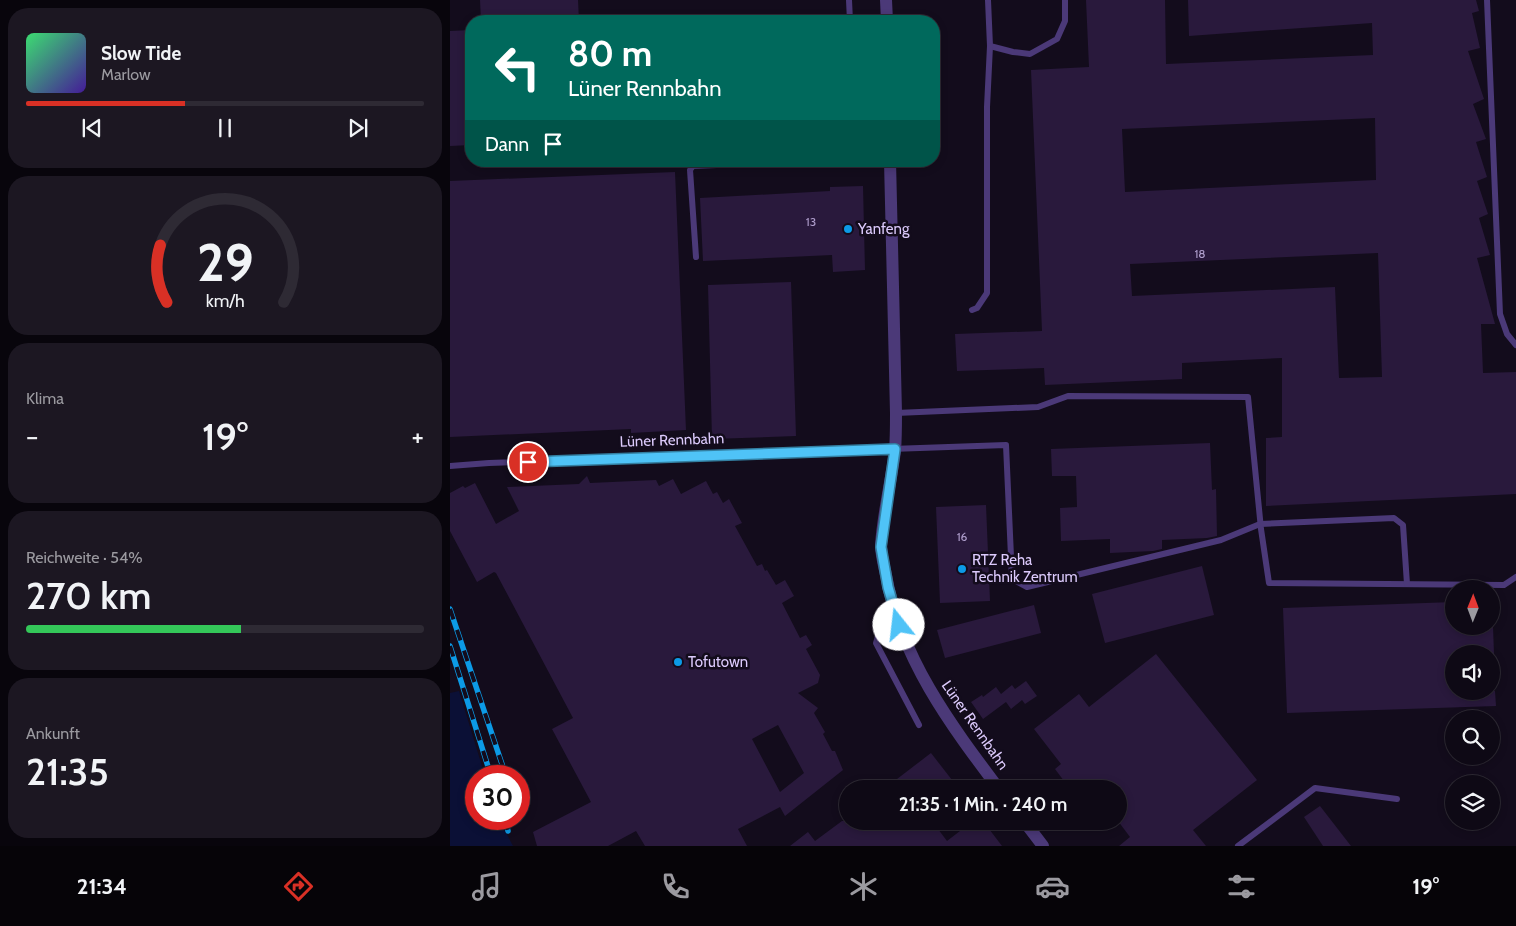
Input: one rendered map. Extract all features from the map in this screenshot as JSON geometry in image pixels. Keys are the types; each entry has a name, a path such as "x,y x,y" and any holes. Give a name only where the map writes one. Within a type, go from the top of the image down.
{"street":[{"path":"886,0 887,15"},
{"name":"Lüner Rennbahn","path":"890,167 896,413 895,449 881,547 888,587 899,625 911,655 935,699 967,747 992,780"},
{"path":"1031,830 1043,846"}],"lane":[{"path":"849,0 850,15"},
{"path":"972,310 978,308 987,293 987,107 990,46 988,0"},
{"path":"990,46 1030,54 1057,39 1065,21 1064,0"},
{"path":"1487,0 1500,314 1507,334 1516,345"},
{"path":"692,167 690,170 696,257"},
{"path":"896,413 1038,407 1068,396 1248,396 1260,524 1269,583 1504,585 1516,577"},
{"path":"895,449 1006,445 1012,579 1027,587 1221,540 1260,524 1394,518 1403,525 1407,584"},
{"name":"Lüner Rennbahn","path":"450,466 895,449"},
{"path":"899,625 878,636 876,643 919,725"},
{"path":"1238,846 1315,788 1396,798"}],"shaded area":[{"path":"459,691 482,765 465,765 465,830 505,830 513,846 450,846 450,693"}],"building":[{"path":"480,0 578,0 579,15 481,15"},
{"path":"1086,0 1165,0 1166,64 1373,55 1372,23 1189,36 1188,0 1476,0 1479,11 1472,13 1480,48 1468,51 1484,99 1473,104 1486,139 1476,142 1487,177 1477,181 1488,214 1479,218 1490,255 1477,258 1495,324 1481,324 1483,373 1516,372 1516,494 1266,506 1266,438 1282,437 1282,358 1182,363 1182,379 1045,385 1044,368 957,371 955,334 1042,331 1031,70 1089,67","holes":["1375,118 1376,180 1125,192 1122,129","1378,253 1382,377 1339,378 1335,287 1132,296 1130,264"]},
{"path":"465,30 465,145 450,146 450,31"},
{"path":"675,172 686,430 631,433 631,429 450,437 450,181"},
{"path":"863,186 865,270 833,272 832,255 703,261 700,198 830,191 830,187"},
{"path":"791,282 796,436 712,439 708,285"},
{"path":"1210,443 1212,490 1216,489 1217,536 1162,540 1162,549 1153,551 1110,553 1110,539 1061,541 1060,508 1077,507 1076,476 1052,476 1051,449"},
{"name":"Tofutown","path":"587,476 590,483 656,480 659,486 673,479 681,494 706,481 713,494 717,492 723,503 729,499 742,523 735,526 757,566 762,564 776,585 785,580 794,596 782,603 800,638 806,635 812,645 806,649 820,675 818,683 798,693 818,708 814,713 825,732 823,734 832,751 835,751 843,770 785,816 780,807 738,829 747,846 645,846 636,831 608,846 537,846 533,832 591,802 552,729 573,718 496,573 494,572 477,582 450,531 450,493 463,486 465,488 475,483 496,524 519,511 507,487 579,484","holes":["778,725 804,773 780,792 752,739"]},
{"path":"986,505 990,601 940,603 936,507"},
{"path":"1202,566 1214,615 1105,643 1092,594"},
{"path":"1445,602 1445,635 1493,635 1494,645 1445,645 1445,700 1496,700 1496,706 1287,713 1283,608"},
{"path":"1034,605 1041,633 945,658 937,630"},
{"path":"1156,654 1257,780 1193,830 1206,846 1119,846 1130,837 1125,830 1127,830 1127,780 1063,780 1055,769 1061,764 1034,729 1079,694 1089,707"},
{"path":"1026,681 1037,696 1025,704 1022,700 1011,709 1006,702 983,719 971,702 982,695 983,697 996,687 1001,694 1012,685 1015,689"},
{"path":"931,753 952,780 896,780"},
{"path":"1320,806 1351,846 1323,846 1304,817"},
{"path":"839,823 839,830 939,830 947,841 961,830 990,830 1002,846 790,846 808,832 815,841"}],"railway":[{"path":"450,609 502,765"},
{"path":"450,646 488,765"}],"place":[{"name":"Yanfeng","path":"848,229"},
{"name":"RTZ Reha Technik Zentrum","path":"962,569"},
{"name":"Tofutown","path":"678,662"}],"route":[{"path":"528,462 895,449 881,547 888,587 899,625"}]}
